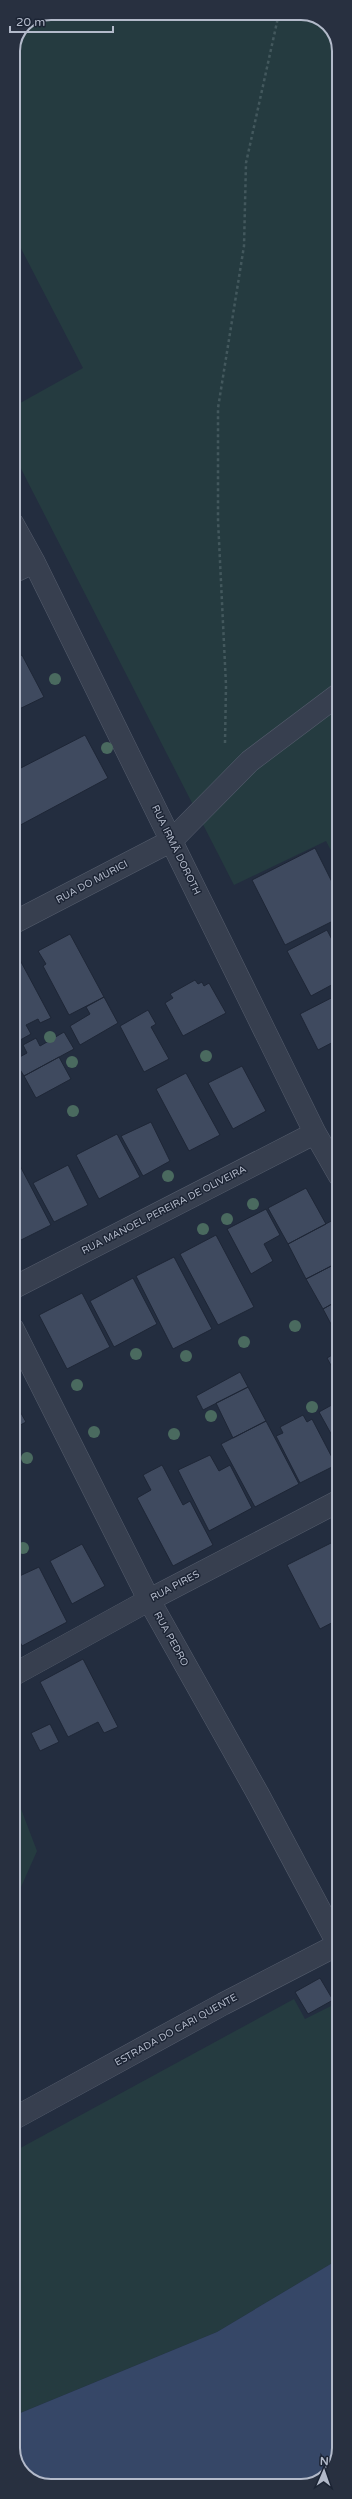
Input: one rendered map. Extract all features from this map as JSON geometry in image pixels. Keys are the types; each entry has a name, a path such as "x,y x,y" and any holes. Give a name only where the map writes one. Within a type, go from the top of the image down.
{"street":[{"name":"RUA IRMÃ DOROTH","path":"20,537 34,562 315,1133 332,1163"},
{"path":"20,569 34,562"},
{"name":"RUA DO MURICI","path":"20,919 171,840 250,761 332,699"},
{"name":"RUA MANOEL PEREIRA DE OLIVEIRA","path":"20,1284 315,1133"},
{"name":"RUA PEDRO","path":"20,1343 149,1600 258,1794 332,1933"},
{"name":"RUA PIRES","path":"20,1671 149,1600 332,1505"},
{"name":"ESTRADA DO CARI QUENTE","path":"20,2115 223,2004 332,1947"}],"path":[{"path":"225,787 226,684 218,520 218,408 244,246 246,163 277,20"}],"green space":[{"path":"51,20 303,20 316,24 326,32 332,47 332,853 326,841 234,885 20,467 20,403 83,368 20,246 20,51 22,39 25,34 39,22"},
{"path":"20,1806 37,1851 20,1889"},
{"path":"294,1999 305,2019 332,2006 332,2263 217,2332 20,2413 20,2148"}],"water":[{"path":"332,2263 332,2448 330,2460 327,2465 316,2475 305,2479 49,2479 39,2477 26,2467 20,2452 20,2413 217,2332"}],"building":[{"path":"22,655 44,697 20,709 20,656"},
{"path":"85,735 108,778 20,825 20,768"},
{"path":"315,848 332,882 332,922 285,945 252,880"},
{"path":"327,930 332,940 332,985 311,996 287,951"},
{"path":"70,934 104,997 69,1015 43,966 46,964 38,951"},
{"path":"20,960 51,1018 40,1023 38,1019 26,1025 31,1034 20,1040"},
{"path":"195,980 198,984 202,982 204,986 209,983 226,1013 183,1036 165,1003 173,998 170,994"},
{"path":"104,997 118,1023 80,1045 70,1026 90,1014 86,1007"},
{"path":"332,998 332,1043 318,1050 300,1014"},
{"path":"148,1010 156,1024 151,1027 169,1059 144,1072 120,1026"},
{"path":"64,1032 74,1049 24,1076 20,1070 20,1057 27,1053 23,1045 36,1038 40,1046"},
{"path":"59,1057 71,1079 36,1098 24,1076"},
{"path":"242,1066 266,1111 233,1129 208,1083"},
{"path":"186,1073 220,1135 189,1151 156,1089"},
{"path":"151,1122 170,1161 143,1176 121,1136"},
{"path":"117,1134 140,1177 99,1199 76,1155"},
{"path":"68,1165 88,1205 54,1222 33,1183"},
{"path":"20,1166 51,1225 20,1240"},
{"path":"306,1188 326,1224 288,1244 268,1208"},
{"path":"266,1209 280,1235 264,1244 273,1261 251,1274 227,1229"},
{"path":"332,1221 332,1266 306,1279 288,1244"},
{"path":"216,1235 254,1307 218,1325 180,1254"},
{"path":"174,1257 212,1329 173,1349 136,1276"},
{"path":"332,1266 332,1304 323,1309 306,1279"},
{"path":"133,1278 157,1324 114,1347 90,1301"},
{"path":"82,1293 110,1347 67,1369 39,1315"},
{"path":"332,1304 332,1324 331,1324 323,1309"},
{"path":"332,1355 332,1367 327,1358"},
{"path":"240,1372 248,1387 203,1410 196,1396"},
{"path":"248,1387 266,1421 233,1438 216,1403"},
{"path":"332,1405 332,1435 319,1412"},
{"path":"20,1411 26,1422 20,1425"},
{"path":"303,1415 307,1422 312,1419 332,1457 332,1467 300,1483 276,1436 283,1433 280,1427"},
{"path":"266,1421 299,1484 255,1507 221,1444"},
{"path":"210,1455 219,1471 230,1465 252,1508 209,1531 178,1470"},
{"path":"162,1465 183,1505 190,1501 213,1545 173,1566 137,1498 151,1490 143,1475"},
{"path":"331,1543 332,1623 320,1629 287,1565"},
{"path":"82,1544 105,1586 72,1604 50,1561"},
{"path":"39,1567 67,1622 22,1646 20,1642 20,1576"},
{"path":"83,1659 118,1727 104,1733 98,1722 68,1737 40,1682"},
{"path":"50,1724 59,1742 40,1751 31,1733"},
{"path":"320,1978 332,2001 308,2014 295,1992"}]}
